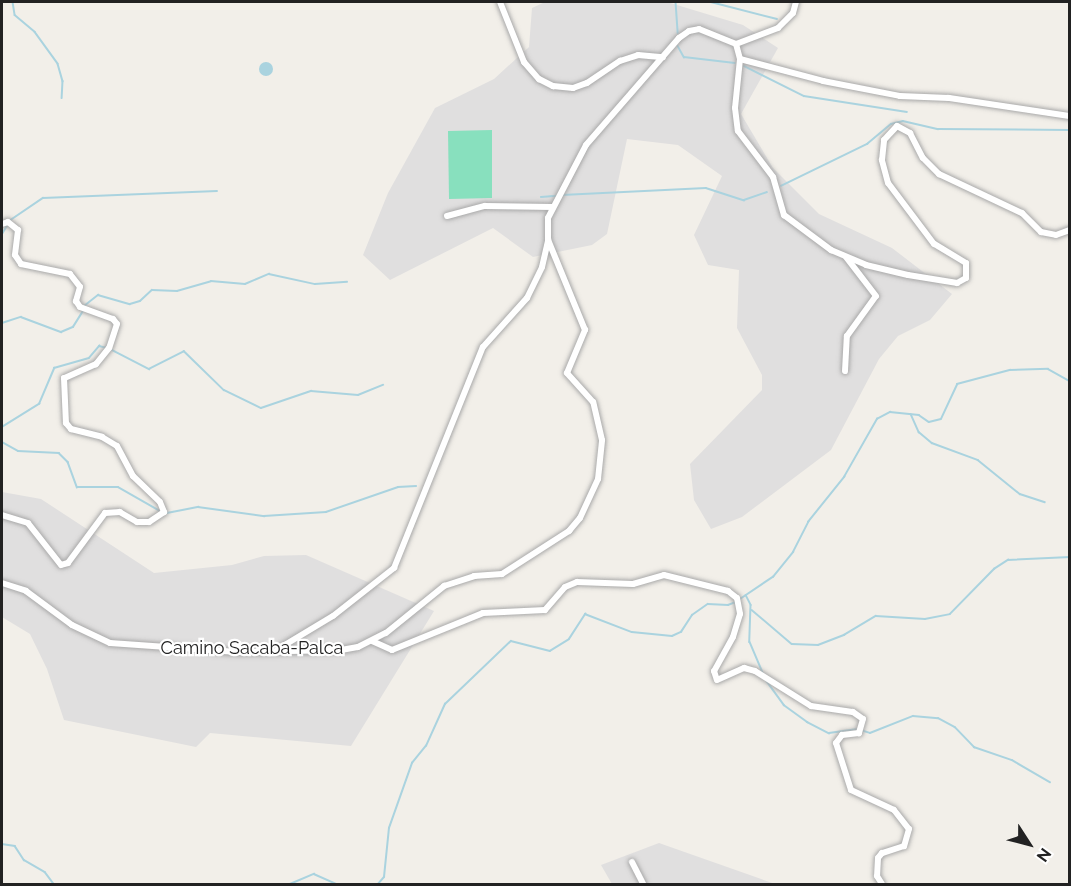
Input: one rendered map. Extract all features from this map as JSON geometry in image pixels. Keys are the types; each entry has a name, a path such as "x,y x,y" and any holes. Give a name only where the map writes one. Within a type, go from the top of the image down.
{"street":[{"path":"500,2 524,62 539,79 553,86 573,88 638,55 663,57"},
{"path":"796,2 793,13 778,28 736,44 740,58 735,108 738,131 773,177 784,215 846,256 908,275 957,283 966,278 966,263 934,244 888,183 882,160 884,140 897,126 910,133 923,158 939,174 1022,213 1041,232 1056,235 1070,230"},
{"name":"Camino Sacaba-Palca","path":"2,583 26,591 72,626 110,643 204,651 341,650 372,640 444,586 474,576 509,571 569,531 580,518 598,479 602,440 598,413 586,392 567,373 585,330 548,240 552,207 586,145 679,38 699,29 736,44"},
{"path":"740,58 823,81 900,96 950,98 1070,116"},
{"path":"447,216 484,206 552,207"},
{"path":"2,224 8,222 18,230 15,255 21,264 70,274 80,287 76,301 80,307 113,319 117,324 109,348 96,364 64,378 66,423 71,429 102,437 117,446 133,476 160,502 164,512 149,522 137,522 120,512 105,513 68,563 61,565 28,523 2,515"},
{"path":"274,650 333,616 394,568 483,347 527,298 542,267 548,240"},
{"path":"845,371 847,336 876,296 846,256"},
{"path":"372,640 392,650 483,613 545,610 565,587 586,581 633,584 664,575 728,591 737,598 740,614 733,637 714,670 717,680 744,668 755,671 811,706 854,712 863,719 859,733 842,735 836,743 851,790 894,810 909,829 904,846 882,853 878,858 877,876 882,885"},
{"path":"632,862 643,885"}],"shaded area":[{"path":"545,2 667,2 743,25 778,48 741,114 773,168 819,214 892,248 952,294 930,320 898,336 879,359 831,450 742,517 711,529 694,500 690,464 762,390 762,375 737,328 739,270 708,265 694,235 722,176 678,145 627,139 607,234 592,245 533,257 493,228 390,280 363,255 388,193 435,108 494,79 529,47 532,8"},
{"path":"2,492 41,499 154,573 232,565 264,556 306,555 434,611 351,746 210,733 196,747 64,720 47,669 30,634 2,617"},
{"path":"659,843 775,884 612,884 601,865"}],"green space":[{"path":"492,130 492,198 449,199 448,131"}],"water":[{"path":"263,62 269,62 273,69 269,76 263,76 259,72 259,66"}],"waterway":[{"path":"13,2 15,15 35,32 58,64 63,81 62,98"},
{"path":"676,2 678,33"},
{"path":"711,2 777,19"},
{"path":"678,46 684,57 735,63"},
{"path":"744,66 804,96 907,112"},
{"path":"781,186 867,144 891,124 903,121 938,129 1070,130"},
{"path":"562,195 706,188 744,200 767,192"},
{"path":"9,221 43,198 217,191"},
{"path":"541,197 557,196"},
{"path":"2,234 7,226"},
{"path":"84,306 98,295 130,304 140,301 152,290 177,291 211,281 245,284 269,274 315,284 347,282"},
{"path":"2,323 21,317 61,332 73,327 83,311"},
{"path":"2,427 39,404 54,368 89,358 99,346 108,348"},
{"path":"112,350 149,369 184,351 224,390 261,408 311,391 358,395 383,385"},
{"path":"740,599 773,577 793,552 808,522 844,477 877,419 890,412 919,415 929,422 941,419 957,384 1010,370 1048,369 1070,381"},
{"path":"911,414 919,432 932,443 978,460 1020,494 1045,502"},
{"path":"2,442 18,451 59,453 68,462 77,487 118,487 162,512"},
{"path":"167,513 198,507 264,516 326,512 398,487 416,486"},
{"path":"752,610 792,644 818,645 844,635 876,616 925,619 950,614 994,569 1008,560 1070,557"},
{"path":"746,595 751,605 750,642 763,673"},
{"path":"378,884 384,877 389,828 412,763 426,746 445,704 511,641 550,651 569,639 585,614 632,632 672,636 681,632 692,615 708,604 728,605 736,602"},
{"path":"766,680 784,705 807,722 829,733 856,729"},
{"path":"861,730 870,733 913,716 938,718 955,727 974,747 1012,760 1050,782"},
{"path":"2,844 15,846 24,860 45,872 54,884"},
{"path":"290,884 314,874 336,884"}]}
